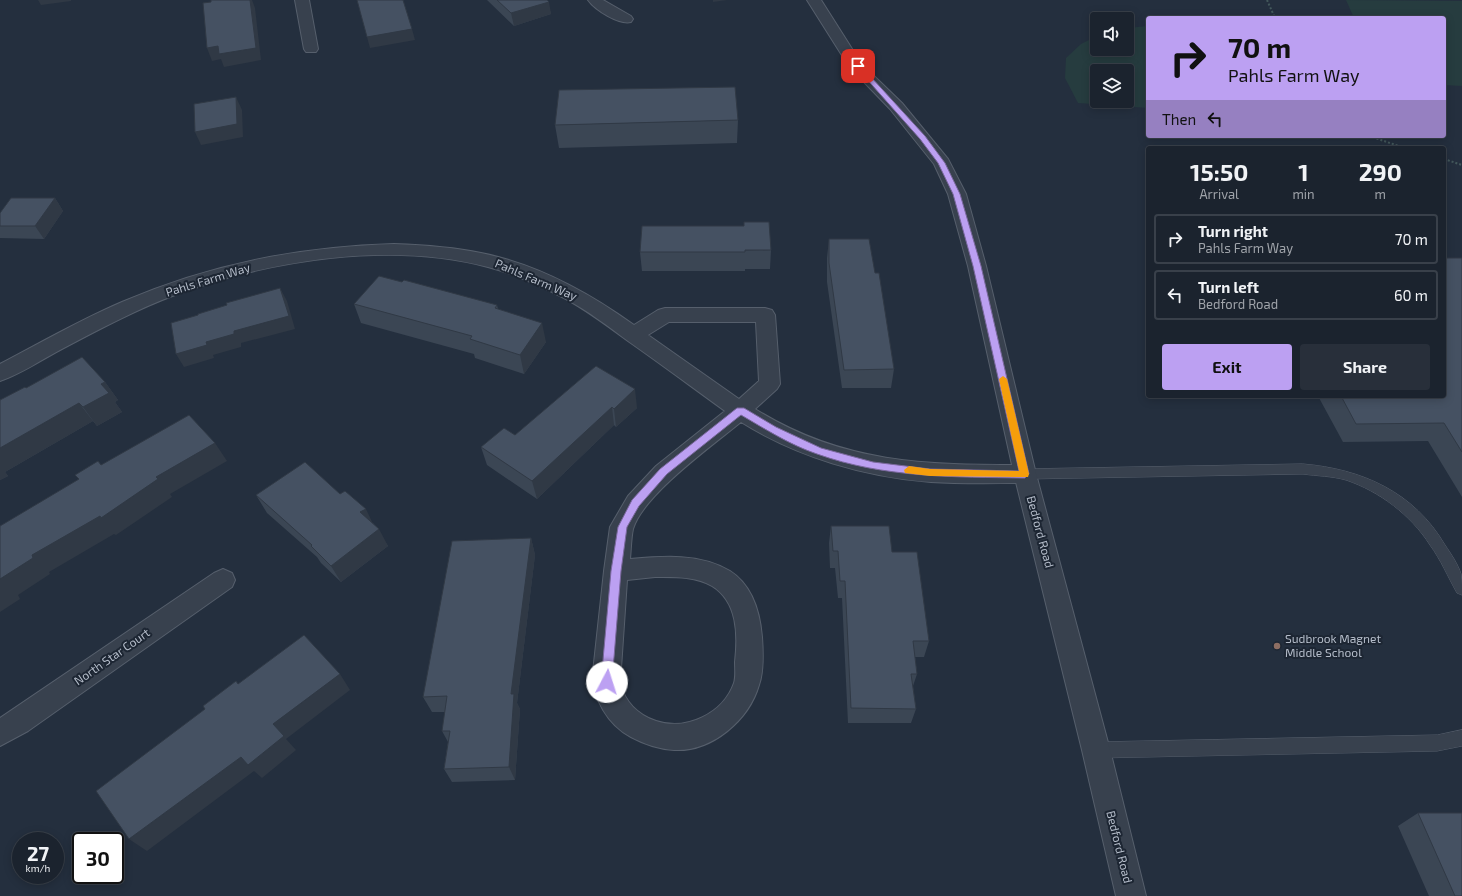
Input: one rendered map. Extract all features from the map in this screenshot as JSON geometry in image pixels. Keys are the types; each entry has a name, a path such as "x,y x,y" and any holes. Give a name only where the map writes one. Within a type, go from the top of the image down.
{"street":[{"path":"302,0 312,49"},
{"path":"595,0 626,19"},
{"name":"Bedford Road","path":"814,0 848,54 868,78 896,106 942,163 957,194 977,266 1025,474 1096,750 1131,896"},
{"name":"Pahls Farm Way","path":"0,373 129,306 185,285 242,268 293,258 343,252 392,250 436,252 482,259 522,272 563,289 593,306 634,334 740,411 773,430 818,451 873,466 930,473 1025,474"},
{"path":"616,571 670,567 701,570 721,578 738,593 746,617 750,647 747,685 734,710 712,727 682,738 657,735 634,724 614,707 607,682 616,571 622,527 636,503 664,472 740,411 770,384 765,315 665,315 634,334"},
{"name":"North Star Court","path":"0,733 223,580"}],"lane":[{"path":"1025,474 1303,469 1333,472 1362,480 1386,494 1411,513 1430,533 1462,590"},
{"path":"1096,750 1437,743 1462,738"}],"path":[{"path":"1267,0 1274,16"},
{"path":"1375,138 1399,146"},
{"path":"1446,160 1462,165"}],"green space":[{"path":"1346,0 1462,1 1462,86 1446,85 1446,16 1353,16"},
{"path":"1146,26 1146,108 1134,107 1134,64 1090,64 1090,104 1078,103 1065,78 1066,58 1081,44 1090,40 1090,56 1134,56 1134,27"}],"building":[{"path":"211,0 250,0 256,48 219,54 218,46 207,48 203,3 211,2"},
{"path":"357,0 403,0 412,29 367,37"},
{"path":"497,0 547,0 549,2 511,13"},
{"path":"735,87 738,120 555,125 559,90"},
{"path":"236,97 237,124 195,132 194,104"},
{"path":"11,198 55,198 35,226 0,226 0,213"},
{"path":"744,222 769,222 771,250 745,250 745,252 640,252 642,226 744,226"},
{"path":"829,239 869,239 875,273 879,273 894,369 844,370 829,263"},
{"path":"1446,258 1462,258 1462,452 1444,423 1356,424 1342,398 1446,398"},
{"path":"379,276 402,282 404,280 497,305 495,308 542,323 520,355 470,339 472,336 354,304"},
{"path":"280,288 289,316 234,331 234,334 206,342 207,345 176,354 171,323 227,305 226,303"},
{"path":"82,357 105,382 101,384 109,393 83,407 79,403 0,448 0,400 25,387 26,388"},
{"path":"596,366 635,389 614,409 612,407 532,481 481,447 504,428 515,435"},
{"path":"189,415 215,443 156,477 158,479 101,518 100,516 32,555 33,558 0,579 0,526 79,479 75,475 98,461 101,465"},
{"path":"305,462 340,494 345,491 366,509 360,512 379,529 331,566 311,546 312,545 256,495"},
{"path":"831,526 889,526 892,552 917,552 929,641 913,641 917,674 911,674 916,709 851,708 845,581 840,581 838,551 833,551"},
{"path":"531,538 511,694 514,694 509,767 444,769 450,731 442,731 447,696 423,697 452,541"},
{"path":"304,635 340,674 273,724 284,736 248,765 241,757 129,839 96,791 205,709 203,706 236,681 238,684"},
{"path":"1418,813 1462,813 1462,896 1455,896"}],"slow traffic":[{"path":"909,470 930,473 1025,474 1003,379"}],"place":[{"name":"Sudbrook Magnet Middle School","path":"1277,646"}],"route":[{"path":"607,682 616,571 622,527 636,503 664,472 740,411 773,430 818,451 873,466 930,473 1025,474 977,266 957,194 942,163 922,137 896,106 858,66"}]}
